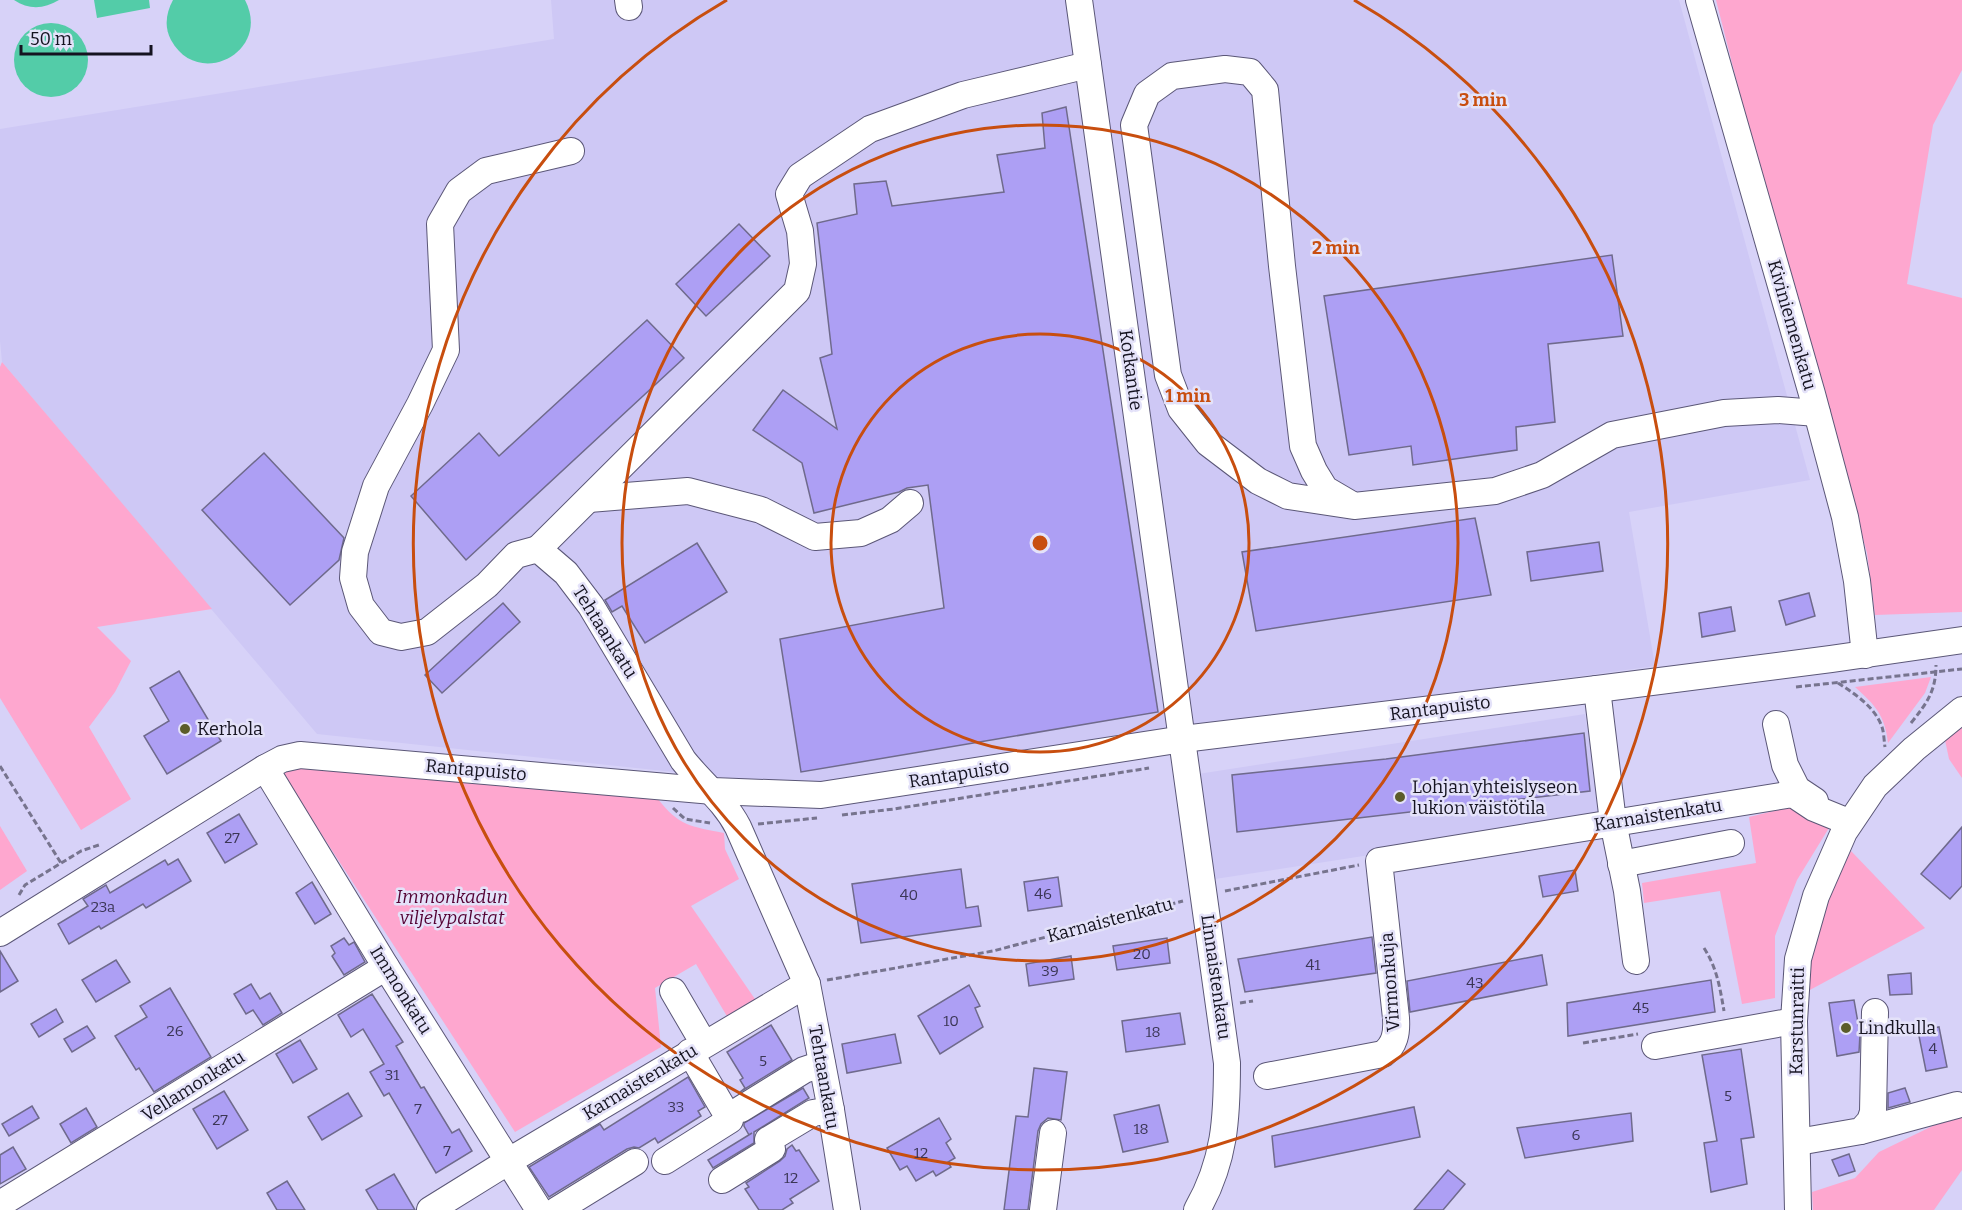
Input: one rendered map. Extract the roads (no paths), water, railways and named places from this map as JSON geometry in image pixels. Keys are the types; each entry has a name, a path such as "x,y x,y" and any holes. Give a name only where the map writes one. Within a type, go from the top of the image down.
{"street":[{"name":"Kotkantie","path":"1079,0 1183,739"},
{"name":"Kiviniemenkatu","path":"1699,0 1845,518 1857,581 1865,655"},
{"path":"571,151 486,171 459,191 440,225 446,350 376,486 355,552 353,578 361,606 381,632 402,637 427,632 487,585 516,555 538,549 797,291 803,264 800,231 789,194 800,176 870,129 963,94 1088,65"},
{"path":"1354,506 1325,489 1303,446 1265,90 1250,72 1225,69 1172,76 1146,94 1134,125 1168,375 1181,408 1208,443 1258,481 1288,496 1354,506 1495,491 1542,475 1612,435 1724,413 1778,410 1817,413"},
{"path":"589,499 688,490 761,510 815,537 861,533 890,520 910,503"},
{"name":"Tehtaankatu","path":"538,549 566,573 591,606 683,760 696,777 713,791 730,811 738,827 807,984 847,1210"},
{"name":"Rantapuisto","path":"0,933 265,768 282,759 300,755 713,791 821,795 1183,739 1865,655 1962,640"},
{"path":"1597,689 1613,822 1627,891 1636,961"},
{"name":"Karstunraitti","path":"1798,1210 1794,1021 1798,959 1816,896 1844,832 1848,817 1875,786 1914,749 1962,710"},
{"path":"1776,724 1785,765 1797,789 1818,803 1848,817"},
{"name":"Linnaistenkatu","path":"1183,739 1227,1063 1227,1109 1218,1165 1204,1207"},
{"name":"Immonkatu","path":"265,768 386,968 539,1210"},
{"name":"Karnaistenkatu","path":"1379,861 1793,794 1814,808 1848,817"},
{"path":"1621,864 1731,843"},
{"name":"Virmonkuja","path":"1267,1076 1383,1054 1394,1043 1397,1030 1379,861"},
{"name":"Vellamonkatu","path":"0,1204 386,968"},
{"name":"Karnaistenkatu","path":"430,1210 807,984"},
{"path":"665,1161 730,1120 673,991"},
{"path":"1861,1131 1870,1121 1873,1112 1875,1012"},
{"path":"1655,1046 1794,1021"},
{"path":"741,1109 804,1070 822,1064"},
{"path":"1798,1143 1861,1131 1957,1105"},
{"path":"722,1180 772,1149 768,1140 813,1113 831,1110"},
{"path":"1043,1210 1053,1133"},
{"path":"557,1210 635,1162"}],"place":[{"name":"Kerhola","path":"185,729"},
{"name":"Lohjan yhteislyseon lukion väistötila","path":"1400,797"},
{"name":"Lindkulla","path":"1846,1028"}],"park label":[{"name":"Immonkadun viljelypalstat","path":"452,907"}]}
